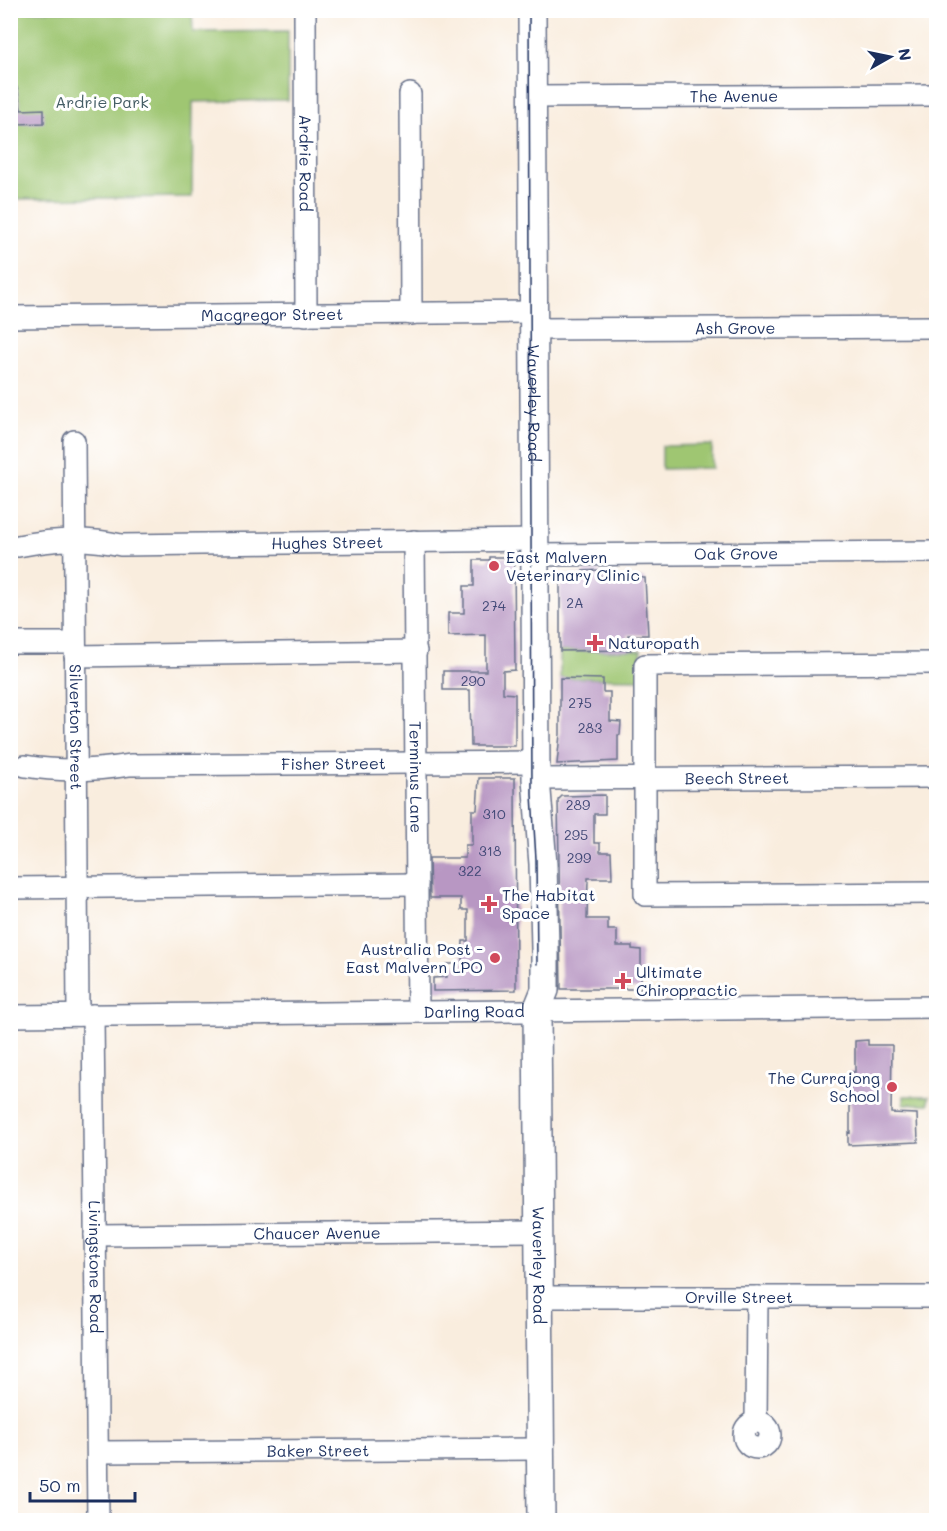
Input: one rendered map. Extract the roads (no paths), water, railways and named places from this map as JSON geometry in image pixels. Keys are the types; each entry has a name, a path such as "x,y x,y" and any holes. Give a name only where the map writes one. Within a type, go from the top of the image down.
{"main road":[{"name":"Waverley Road","path":"532,10 536,779 543,864 545,990 537,1010 541,1521"}],"street":[{"name":"Ardrie Road","path":"305,10 306,315"},
{"path":"410,94 411,314"},
{"name":"The Avenue","path":"532,97 936,95"},
{"name":"Macgregor Street","path":"10,317 411,314 534,321"},
{"name":"Ash Grove","path":"534,321 936,327"},
{"name":"Silverton Street","path":"74,441 76,887 86,1015"},
{"name":"Hughes Street","path":"14,546 75,544 107,549 121,545 414,541 535,547"},
{"name":"Terminus Lane","path":"414,541 418,1012"},
{"name":"Oak Grove","path":"535,547 936,552"},
{"path":"10,643 75,649 416,651"},
{"path":"936,663 645,665 645,895 936,893"},
{"name":"Fisher Street","path":"18,766 52,771 76,766 415,763 536,779"},
{"name":"Beech Street","path":"536,779 936,777"},
{"path":"10,888 417,884"},
{"name":"Darling Road","path":"10,1016 936,1007"},
{"name":"Livingstone Road","path":"86,1015 95,1235 98,1521"},
{"name":"Chaucer Avenue","path":"95,1235 539,1231"},
{"path":"756,1422 757,1297"},
{"name":"Orville Street","path":"539,1298 936,1297"},
{"name":"Baker Street","path":"98,1452 541,1449"}],"tram line":[{"path":"529,10 532,795 536,859 537,964"}],"place":[{"name":"East Malvern Veterinary Clinic","path":"494,566"},
{"name":"Naturopath","path":"595,643"},
{"name":"The Habitat Space","path":"489,904"},
{"name":"Australia Post - East Malvern LPO","path":"495,958"},
{"name":"Ultimate Chiropractic","path":"623,981"},
{"name":"The Currajong School","path":"892,1087"}],"park label":[{"name":"Ardrie Park","path":"102,102"}]}
